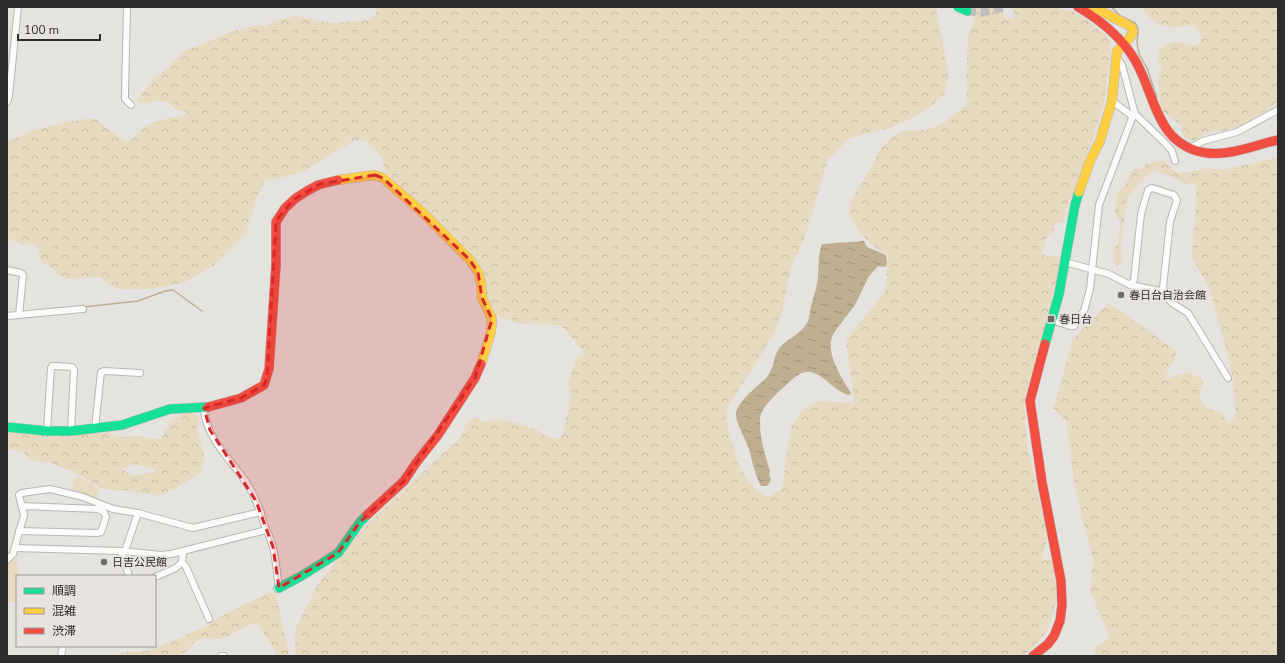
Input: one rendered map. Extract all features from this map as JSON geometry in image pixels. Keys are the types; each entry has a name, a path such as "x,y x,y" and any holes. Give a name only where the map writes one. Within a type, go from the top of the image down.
{"street":[{"path":"7,102 9,96 18,7"},
{"path":"127,7 125,99 131,105"},
{"path":"958,7 967,11"},
{"path":"1078,7 1096,19 1130,52 1139,66 1155,111 1162,124 1173,137 1182,144 1200,152 1219,152 1278,140"},
{"path":"1033,656 1050,641 1054,635 1062,606 1063,590 1030,401 1036,374 1052,320 1065,262 1075,205 1090,159 1100,141 1112,101 1117,51 1133,32 1132,28 1128,25 1093,7"},
{"path":"1052,320 1074,326 1084,311 1090,289 1093,269 1099,205 1133,115 1122,65 1116,56"},
{"path":"1112,101 1133,115 1166,143 1172,151 1175,161"},
{"path":"1190,148 1203,141 1237,132 1278,110"},
{"path":"7,427 47,431 71,431 122,425 170,408 204,408 241,398 264,385 269,369 276,265 276,222 293,200 320,184 374,175 383,178 422,212 469,260 478,272 481,283 482,298 492,319 492,323 481,364 468,390 438,435 404,481 360,522 338,553 303,575 277,588 273,547 261,512 247,483 219,445 210,430 204,415 204,408"},
{"path":"1130,285 1134,280 1141,214 1148,190 1152,188 1174,195 1177,200 1170,222 1162,288 1160,291"},
{"path":"1065,262 1115,276 1130,285 1160,291 1172,303 1188,313 1228,378"},
{"path":"7,270 21,273 23,275 19,313"},
{"path":"7,316 19,313 83,309"},
{"path":"47,431 51,368 53,366 72,367 74,370 71,431"},
{"path":"95,428 101,372 140,373"},
{"path":"7,560 13,554 24,515 19,497 20,494 48,489 83,498 113,509 138,513 193,528 261,512"},
{"path":"19,531 97,533 101,532 106,517 104,512 98,509 22,506"},
{"path":"129,575 123,551 138,513"},
{"path":"15,548 123,551 161,555 184,551 266,530"},
{"path":"156,577 176,568 182,562 184,551"},
{"path":"182,562 186,567 209,619"}],"highlighted area":[{"path":"375,175 383,178 469,259 478,272 482,298 492,319 475,378 404,481 360,522 338,553 279,588 273,547 256,501 210,430 204,408 241,398 264,385 267,378 276,222 279,217 293,200 320,184"}],"green space":[{"path":"376,7 936,7 949,75 945,93 933,105 916,116 890,128 847,140 828,160 804,240 791,268 782,313 774,334 726,410 729,431 739,464 747,479 753,486 768,497 782,489 792,424 803,410 816,401 854,403 846,340 885,292 888,255 869,243 857,227 849,213 851,200 871,168 880,149 893,136 903,131 926,130 942,124 963,108 967,100 966,82 968,36 974,20 972,13 967,7 999,7 1007,19 1013,19 1015,16 1011,7 1059,8 1063,10 1070,10 1089,21 1107,36 1110,41 1111,52 1104,103 1090,148 1062,222 1055,224 1052,233 1048,234 1042,254 1048,257 1058,256 1061,262 1025,409 1027,443 1048,536 1042,558 1043,560 1050,559 1054,563 1057,600 1048,629 1037,644 1023,656 296,656 296,627 318,584 366,525 460,438 470,420 477,417 480,421 496,419 514,422 533,428 552,439 559,438 563,435 571,395 568,384 569,379 576,358 583,353 583,351 559,325 520,324 494,315 485,298 484,283 386,172 381,157 366,141 355,140 303,172 264,182 256,200 246,233 213,266 185,282 153,289 117,289 99,277 67,279 43,263 38,255 39,248 35,244 22,245 7,238 7,142 29,132 56,124 85,119 95,119 119,137 129,141 148,125 169,118 185,116 185,111 173,109 172,105 167,102 159,101 138,103 137,100 153,79 166,70 183,52 236,30 257,25 266,26 273,21 296,16 332,23 369,20 376,15"},
{"path":"1142,7 1278,7 1278,101 1262,114 1245,124 1226,130 1206,132 1201,137 1193,140 1184,138 1181,126 1173,118 1165,114 1160,107 1158,75 1162,71 1157,59 1158,51 1167,44 1175,42 1194,46 1200,43 1201,35 1193,25 1167,27 1157,23 1145,12"},
{"path":"1278,157 1278,656 1095,656 1094,648 1110,637 1090,591 1093,559 1075,490 1066,420 1053,409 1073,339 1109,303 1177,351 1167,373 1167,379 1188,372 1200,377 1203,382 1200,397 1203,404 1213,410 1221,412 1227,422 1231,422 1235,411 1233,380 1210,291 1192,256 1197,189 1195,184 1182,183 1173,177 1153,170 1138,184 1127,199 1121,244 1122,264 1118,266 1114,262 1114,248 1118,243 1120,222 1114,213 1117,204 1116,198 1119,191 1127,183 1131,172 1135,169 1141,169 1145,165 1155,162 1164,160 1174,171 1178,173 1206,168 1223,170"},
{"path":"183,413 192,413 198,417 200,423 197,427 204,453 203,470 188,481 180,484 177,489 157,496 151,493 146,494 100,488 76,473 48,462 32,461 21,451 7,449 7,428 101,433 106,432 122,437 138,436 155,439 162,438 170,422","holes":["134,464 153,468 155,471 153,473 131,475 124,470 125,467"]},
{"path":"76,475 100,490 96,500 71,491"},
{"path":"15,559 21,575 16,575 16,601 7,604 7,564"},
{"path":"270,592 275,594 280,610 289,656 277,656 259,624 254,623 222,639 199,639 192,644 189,650 176,656 112,656 126,652 148,651 207,626 227,613"}],"water":[{"path":"864,241 867,247 886,255 887,264 885,267 878,266 870,275 855,305 834,333 831,340 832,356 835,364 851,393 849,395 839,391 816,374 804,372 795,377 776,394 760,416 763,447 771,480 767,486 761,486 755,473 749,449 738,422 736,415 737,410 743,400 769,375 775,357 781,346 801,331 808,321 817,286 819,255 822,244"}],"waterway":[{"path":"1112,7 1119,15 1135,23 1138,28 1137,42 1139,54 1147,68 1157,98"},
{"path":"84,307 138,301 165,291 173,290 202,311"}],"tunnel":[{"path":"967,11 982,12 1005,7"}],"traffic: fast":[{"path":"958,7 967,11"},
{"path":"1045,344 1059,294 1075,205 1079,192"},
{"path":"7,427 47,431 71,431 122,425 170,409 208,407"},
{"path":"279,588 338,553 360,522 367,515"}],"traffic: slow":[{"path":"1079,192 1091,159 1100,141 1112,101 1117,51 1129,39 1133,32 1132,28 1128,25 1093,7"},
{"path":"338,180 375,175 383,178 422,212 469,259 478,272 481,283 482,298 492,319 491,332 481,364"}],"traffic: jam":[{"path":"1078,7 1110,30 1130,52 1142,74 1160,117 1167,130 1177,141 1190,148 1216,154 1234,152 1278,140"},
{"path":"208,407 241,398 264,385 269,369 276,265 276,222 285,208 296,198 318,185 338,180"},
{"path":"1033,656 1048,644 1054,636 1060,621 1062,605 1061,581 1042,482 1030,401 1045,344"},
{"path":"367,515 404,481 438,435 475,378 481,364"}],"place":[{"name":"春日台自治会館","path":"1121,295"},
{"name":"春日台","path":"1051,319"},
{"name":"日吉公民館","path":"104,562"}]}
